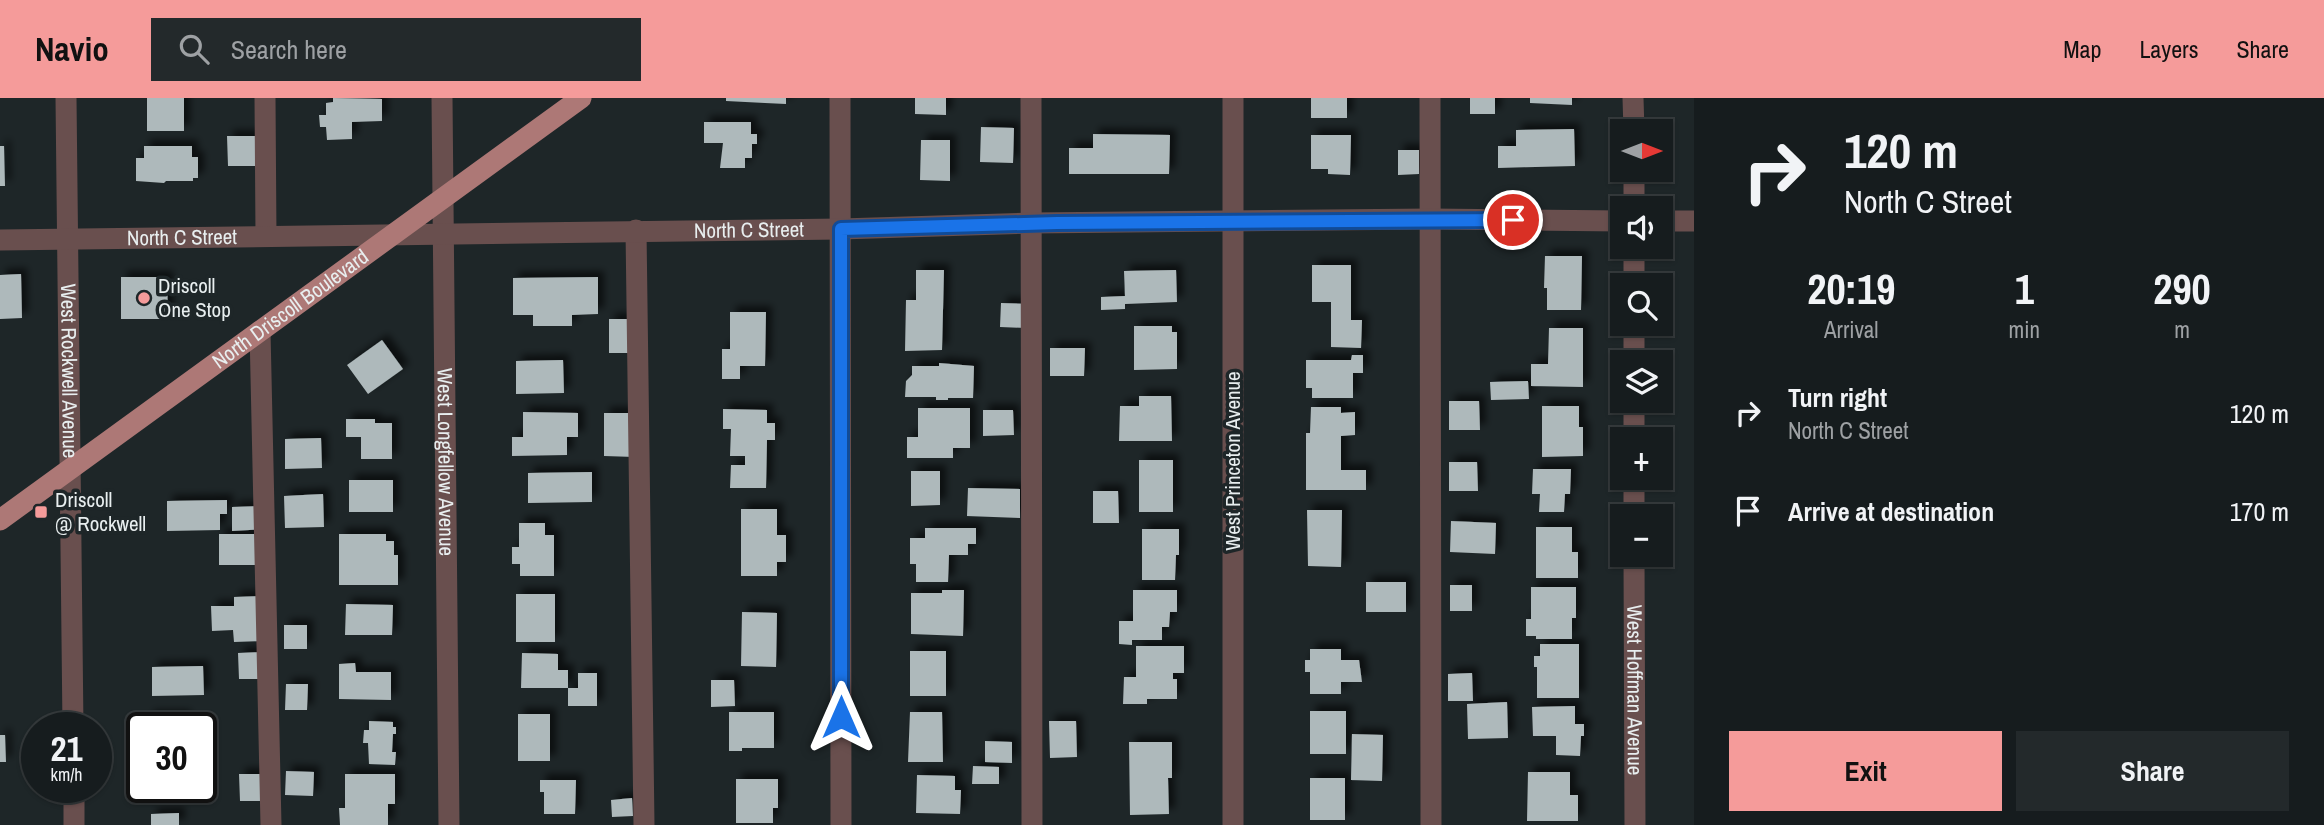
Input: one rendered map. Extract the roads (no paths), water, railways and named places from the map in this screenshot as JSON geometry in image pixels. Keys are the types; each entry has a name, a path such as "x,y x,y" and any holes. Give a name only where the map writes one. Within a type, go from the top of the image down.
{"main road":[{"name":"North Driscoll Boulevard","path":"0,520 581,98"}],"street":[{"name":"West Rockwell Avenue","path":"66,98 73,712"},
{"path":"265,98 266,236"},
{"name":"West Longfellow Avenue","path":"442,98 449,825"},
{"path":"840,98 841,825"},
{"path":"1031,98 1032,825"},
{"name":"West Princeton Avenue","path":"1233,98 1233,825"},
{"path":"1430,98 1431,825"},
{"path":"1633,98 1634,119"},
{"name":"North C Street","path":"0,240 841,229 1032,223 1431,219 1610,221"},
{"path":"1673,221 1694,220"},
{"path":"636,230 644,825"},
{"path":"260,331 271,825"},
{"name":"West Hoffman Avenue","path":"1634,567 1634,825"},
{"path":"74,803 74,825"}],"place":[{"name":"Driscoll One Stop","path":"144,298"},
{"name":"Driscoll @ Rockwell","path":"41,512"}]}
